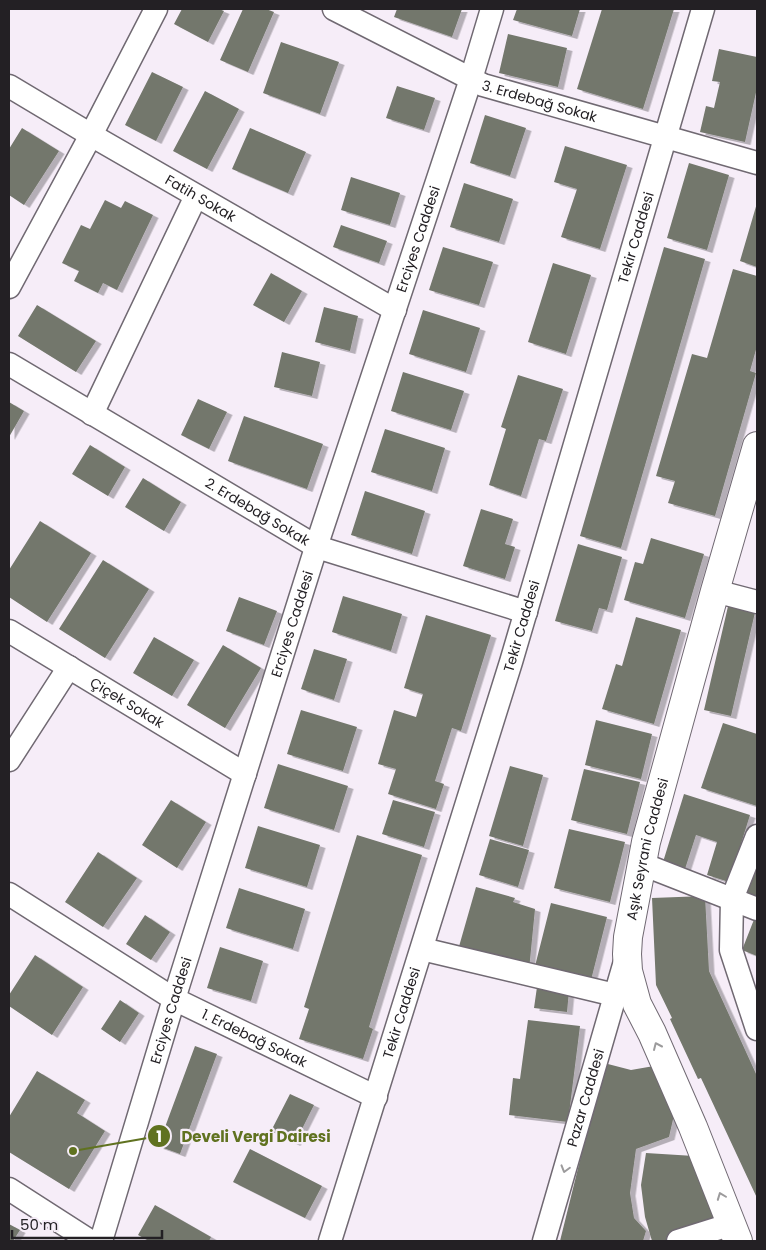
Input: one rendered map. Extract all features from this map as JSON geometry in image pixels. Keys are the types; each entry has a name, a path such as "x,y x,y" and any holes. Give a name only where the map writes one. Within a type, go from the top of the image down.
{"main road":[{"name":"Aşık Seyrani Caddesi","path":"735,1233 693,1126 652,1033 636,1004 628,972 627,954 628,937 646,842 714,590 757,446"}],"street":[{"path":"9,287 156,9"},
{"name":"3. Erdebağ Sokak","path":"334,9 482,85 757,163"},
{"name":"Erciyes Caddesi","path":"101,1241 174,999 316,547 471,80 492,9"},
{"name":"Tekir Caddesi","path":"330,1241 526,612 703,9"},
{"name":"Fatih Sokak","path":"9,86 395,310"},
{"path":"92,414 196,196"},
{"name":"2. Erdebağ Sokak","path":"9,364 316,547 526,612"},
{"path":"714,590 757,602"},
{"name":"Çiçek Sokak","path":"9,631 245,774"},
{"path":"9,760 69,667"},
{"path":"757,836 732,899 730,950 757,1029"},
{"path":"642,864 757,909"},
{"name":"1. Erdebağ Sokak","path":"9,894 174,999 376,1097"},
{"path":"422,949 615,995"},
{"name":"Pazar Caddesi","path":"544,1241 627,954"},
{"path":"9,1190 90,1241"},
{"path":"678,1241 735,1233"}],"building":[{"path":"182,9 219,9 224,11 208,42 174,24"},
{"path":"243,9 266,9 274,12 248,72 220,60"},
{"path":"397,9 462,9 452,37 394,17"},
{"path":"517,9 580,9 572,36 513,20"},
{"path":"602,9 674,9 643,109 577,89"},
{"path":"508,34 567,48 558,87 499,73"},
{"path":"281,42 339,62 320,114 263,93"},
{"path":"719,49 757,57 757,88 745,142 700,132 706,106 714,108 720,82 712,81"},
{"path":"152,72 183,87 156,141 125,125"},
{"path":"397,86 435,98 424,130 386,118"},
{"path":"205,91 239,109 207,169 173,151"},
{"path":"485,115 526,128 510,176 470,163"},
{"path":"22,128 59,151 24,205 9,195 9,149"},
{"path":"250,128 306,152 288,193 232,169"},
{"path":"565,146 627,165 600,249 561,237 577,189 554,182"},
{"path":"689,163 729,175 707,250 667,238"},
{"path":"351,177 400,193 390,225 341,210"},
{"path":"464,183 513,199 499,242 450,227"},
{"path":"105,200 121,208 125,201 153,215 117,290 103,283 98,293 74,281 79,271 62,263 81,225 90,229"},
{"path":"757,203 757,267 740,261"},
{"path":"341,225 387,241 379,263 333,247"},
{"path":"443,247 493,262 479,305 429,290"},
{"path":"664,247 705,259 621,548 580,536"},
{"path":"553,263 591,275 566,354 528,342"},
{"path":"733,269 757,276 757,346 750,371 756,373 715,516 668,503 675,481 656,476 692,354 707,358"},
{"path":"271,273 302,291 284,322 253,305"},
{"path":"37,305 96,341 76,372 18,336"},
{"path":"324,307 358,316 350,351 315,342"},
{"path":"423,310 480,328 466,372 409,354"},
{"path":"282,352 320,362 312,396 274,387"},
{"path":"403,372 464,391 451,430 391,411"},
{"path":"518,375 563,389 546,441 539,439 521,496 489,485 506,429 501,427"},
{"path":"198,399 227,412 209,449 181,435"},
{"path":"9,402 24,411 9,437"},
{"path":"244,416 323,444 307,489 228,461"},
{"path":"385,429 445,448 432,491 371,472"},
{"path":"90,445 125,467 108,496 72,474"},
{"path":"143,478 181,502 164,531 125,507"},
{"path":"365,491 425,511 412,554 351,535"},
{"path":"481,509 513,519 505,544 515,547 505,579 463,566"},
{"path":"40,521 91,553 47,622 9,597 9,570"},
{"path":"651,538 704,554 685,618 624,600 635,562 643,564"},
{"path":"578,544 622,557 607,610 599,608 592,631 555,621"},
{"path":"103,560 149,589 105,658 59,629"},
{"path":"343,596 402,614 391,651 332,632"},
{"path":"239,597 277,611 264,645 226,631"},
{"path":"729,602 756,608 731,716 704,710"},
{"path":"426,615 491,635 461,731 452,728 435,781 444,784 436,809 388,794 396,769 378,764 394,710 416,717 423,694 404,688"},
{"path":"636,617 681,630 654,724 602,709 616,664 622,666"},
{"path":"154,637 194,660 172,696 133,673"},
{"path":"223,645 261,668 225,728 187,705"},
{"path":"314,649 347,659 334,700 301,689"},
{"path":"301,710 357,727 343,771 287,754"},
{"path":"596,720 652,734 641,779 585,765"},
{"path":"723,723 757,734 757,806 701,788"},
{"path":"278,764 348,786 334,830 264,808"},
{"path":"510,766 543,775 523,846 489,836"},
{"path":"584,769 640,782 627,834 571,820"},
{"path":"684,794 750,815 729,882 707,875 717,842 696,835 685,869 663,862"},
{"path":"171,800 206,822 177,868 142,845"},
{"path":"393,800 435,812 424,847 382,834"},
{"path":"258,826 320,845 307,887 245,868"},
{"path":"569,829 625,842 610,902 554,888"},
{"path":"357,835 422,855 369,1027 373,1029 363,1059 299,1039 309,1009 304,1007"},
{"path":"490,839 529,850 518,887 479,875"},
{"path":"98,852 137,878 103,927 65,902"},
{"path":"757,859 757,898 743,892"},
{"path":"476,887 515,898 513,902 535,909 529,970 458,950"},
{"path":"239,888 305,909 293,949 226,928"},
{"path":"705,896 709,971 757,1076 757,1198 701,1078 698,1079 656,985 652,898"},
{"path":"551,903 607,917 590,984 534,970"},
{"path":"145,915 170,932 151,960 126,944"},
{"path":"755,917 757,917 757,956 742,950"},
{"path":"220,947 263,961 251,1001 207,988"},
{"path":"35,955 83,987 52,1035 9,1006 9,995"},
{"path":"537,987 569,991 567,1012 534,1008"},
{"path":"120,1000 139,1013 120,1042 101,1029"},
{"path":"528,1020 580,1026 568,1122 509,1115 513,1078 520,1079"},
{"path":"195,1046 217,1054 180,1154 158,1146"},
{"path":"604,1063 631,1070 654,1066 674,1115 669,1137 636,1149 630,1193 634,1218 646,1231 643,1241 560,1241"},
{"path":"37,1071 85,1100 77,1113 105,1131 69,1189 9,1152 9,1117"},
{"path":"290,1094 314,1105 295,1143 271,1131"},
{"path":"250,1149 322,1186 305,1218 233,1182"},
{"path":"646,1153 694,1156 716,1226 668,1241 652,1241 645,1217 641,1185"},
{"path":"155,1205 211,1237 209,1241 149,1241 138,1235"},
{"path":"9,1224 20,1230 13,1241 9,1241"}],"place":[{"name":"Develi Vergi Dairesi","path":"73,1151"}]}
